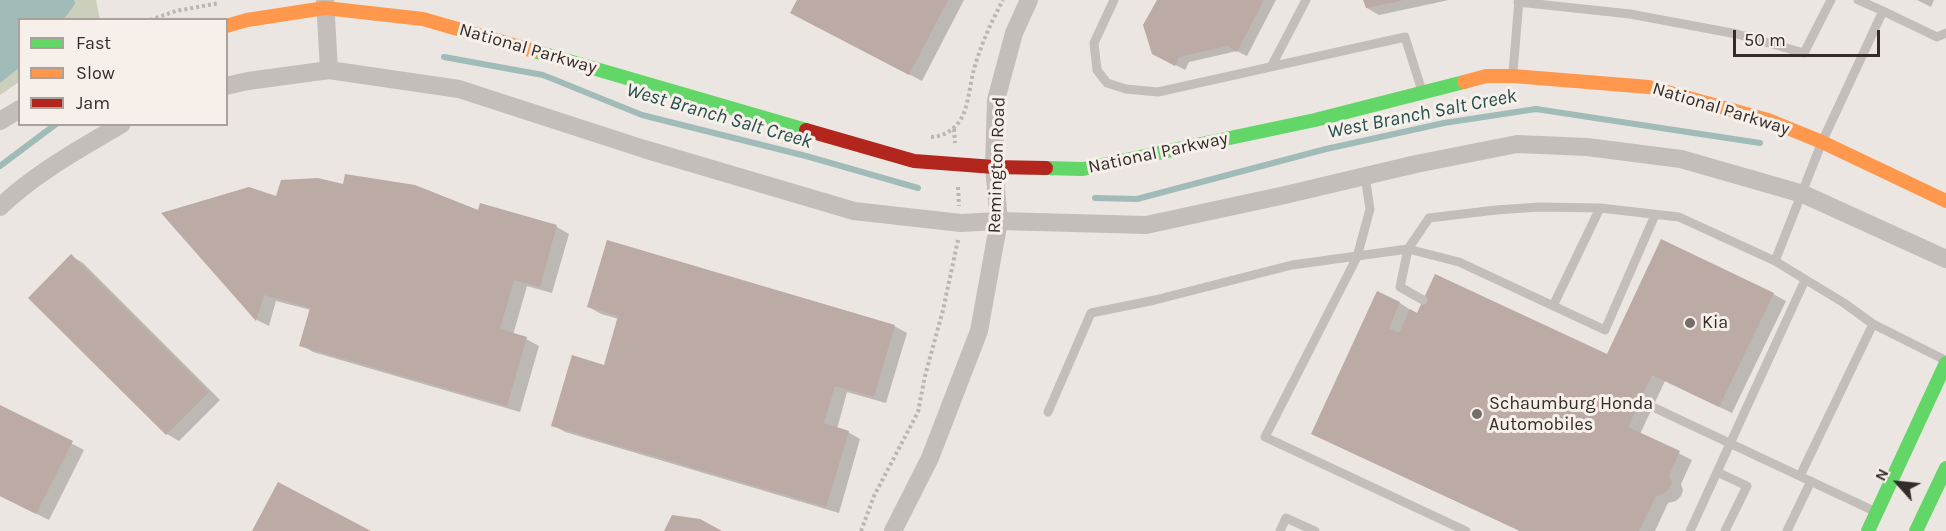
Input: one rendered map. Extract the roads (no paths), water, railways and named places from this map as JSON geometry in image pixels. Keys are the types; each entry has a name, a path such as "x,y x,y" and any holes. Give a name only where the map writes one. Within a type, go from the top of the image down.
{"street":[{"name":"Remington Road","path":"894,531 930,458 979,331 999,221 994,167 996,100 1014,33 1029,0"},
{"name":"National Parkway","path":"228,25 325,4 423,19 915,161 994,167 1083,169 1315,120 1486,76 1513,76 1649,87 1768,120 1822,142 1946,201"},
{"path":"325,4 329,70"},
{"path":"228,86 329,70 459,89 645,149 854,211 961,223 999,221 1146,225 1416,164 1518,144 1587,147 1681,159 1803,194 1946,260"},
{"path":"0,121 18,110"},
{"path":"0,207 12,195 119,126"},
{"path":"1868,531 1946,362"},
{"path":"1916,531 1946,468"}],"lane":[{"path":"1114,0 1094,43 1097,70 1107,83 1126,89 1158,92 1405,37 1422,92"},
{"path":"1271,67 1306,0"},
{"path":"1513,76 1518,1 1630,14 1737,34 1804,53 1831,0"},
{"path":"1858,0 1937,37 1946,33"},
{"path":"1774,261 1803,194 1822,142 1882,11"},
{"path":"1365,176 1370,209 1356,257 1264,437 1466,531"},
{"path":"1423,300 1400,286 1408,249 1429,218 1540,207 1600,208 1655,214 1679,217 1774,261 1844,303 1873,324 1946,362"},
{"path":"1553,306 1600,208"},
{"path":"1048,412 1091,313 1155,300 1292,265 1408,249 1459,262 1605,330 1655,214"},
{"path":"1690,531 1805,280"},
{"path":"1800,476 1873,324"},
{"path":"1640,401 1876,512"},
{"path":"1718,472 1747,486 1725,531"},
{"path":"1787,531 1811,481"},
{"path":"1280,531 1286,518 1315,531"}],"water":[{"path":"0,0 74,0 75,4 65,18 18,18 18,69 0,83"}],"waterway":[{"name":"West Branch Salt Creek","path":"444,57 543,75 642,115 806,156 918,188"},
{"name":"West Branch Salt Creek","path":"1095,198 1137,199 1326,149 1444,123 1536,109 1760,143"},
{"name":"West Branch Salt Creek","path":"0,166 53,126"}],"place":[{"name":"Kia","path":"1690,323"},
{"name":"Schaumburg Honda Automobiles","path":"1477,414"}]}
